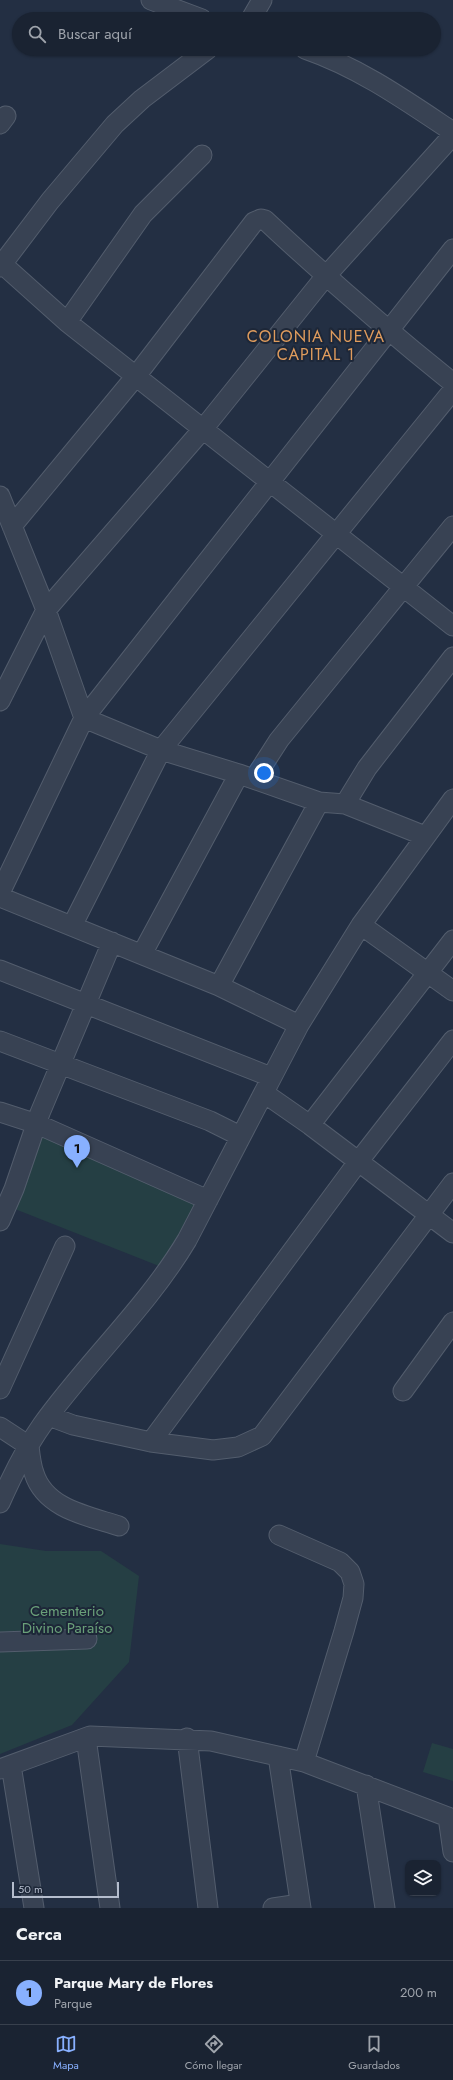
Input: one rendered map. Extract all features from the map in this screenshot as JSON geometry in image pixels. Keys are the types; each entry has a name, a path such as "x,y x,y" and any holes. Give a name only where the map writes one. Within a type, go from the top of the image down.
{"street":[{"path":"150,0 183,12"},
{"path":"255,12 262,0"},
{"path":"199,56 142,99 115,124 50,201 1,264 67,322 453,626"},
{"path":"0,701 46,610 203,429 325,277 453,134 392,91 341,62 324,56"},
{"path":"67,322 143,214 202,155"},
{"path":"12,526 136,376 254,222 261,219 266,220 325,277 389,332 453,383"},
{"path":"0,893 84,718 453,249"},
{"path":"72,926 160,750 453,390"},
{"path":"0,499 46,610 84,718 160,750 319,802 346,804 425,836"},
{"path":"142,954 246,777 279,740 453,526"},
{"path":"346,804 367,768 453,657"},
{"path":"0,1503 13,1473 49,1416 169,1269 187,1240 299,1025 361,925 425,836 453,800"},
{"path":"219,986 319,802"},
{"path":"0,897 219,986 299,1025"},
{"path":"361,925 453,991"},
{"path":"310,1125 453,940"},
{"path":"0,1221 7,1186 37,1124 112,942"},
{"path":"0,970 88,1003 267,1085 310,1125 453,1233"},
{"path":"151,1442 358,1162 453,1040"},
{"path":"0,1041 210,1121 240,1136"},
{"path":"0,1112 37,1124 208,1200"},
{"path":"49,1416 73,1425 151,1442 213,1450 238,1447 262,1436 453,1184"},
{"path":"0,1389 65,1246"},
{"path":"403,1391 453,1322"},
{"path":"0,1427 29,1446 34,1474 46,1493 65,1509 119,1526"},
{"path":"279,1535 340,1562 350,1572 354,1584 354,1598 304,1762"},
{"path":"0,1642 87,1639"},
{"path":"34,1908 5,1767 90,1736 187,1738 211,1741 304,1762 451,1818 453,1852"},
{"path":"86,1738 110,1908"},
{"path":"187,1738 208,1908"},
{"path":"273,1908 300,1906 278,1756"},
{"path":"366,1785 385,1908"}],"green space":[{"path":"43,1135 202,1200 159,1266 15,1209"},
{"name":"Cementerio Divino Paraíso","path":"0,1544 46,1551 101,1551 139,1576 129,1662 72,1725 0,1754"},
{"path":"432,1743 453,1749 453,1781 423,1772"}],"place":[{"name":"Parque Mary de Flores","path":"77,1168"}],"district":[{"name":"COLONIA NUEVA CAPITAL 1","path":"316,345"}]}
